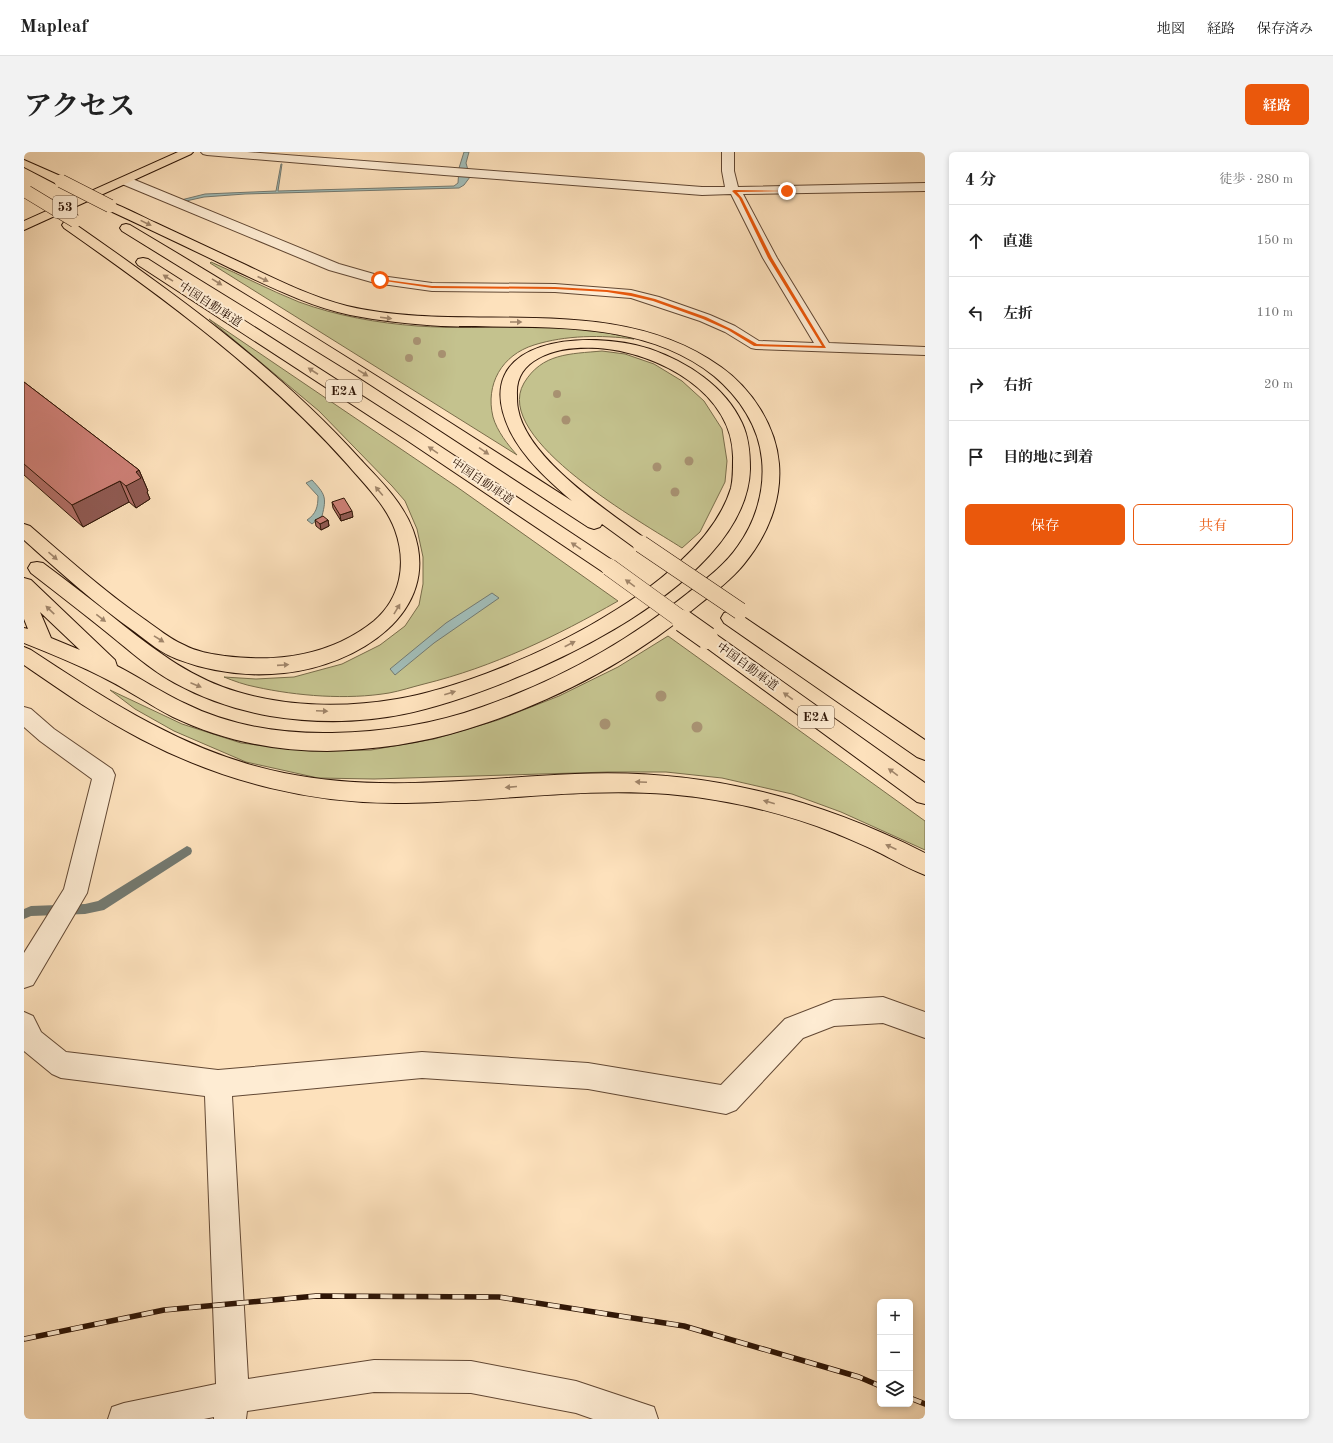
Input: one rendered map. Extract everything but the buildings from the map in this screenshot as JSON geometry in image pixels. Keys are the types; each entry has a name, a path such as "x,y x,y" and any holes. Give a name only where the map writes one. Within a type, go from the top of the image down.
{"highway":[{"name":"53","path":"24,226 187,152"},
{"path":"24,163 56,182"},
{"name":"中国自動車道","path":"24,168 56,182 105,209 197,270 424,411 638,547 736,615 925,751"},
{"name":"53","path":"24,217 107,189"},
{"path":"24,530 115,609 157,639 182,652 218,662 255,666 289,665 320,658 348,647 373,633 392,616 404,596 410,575 411,554 406,533 396,512 381,492 347,454 289,395 178,305 72,223 25,194"},
{"path":"24,635 119,676 186,714 219,726 254,735 292,741 329,742 371,740 407,735 445,727 527,699 606,660 682,610 717,580 736,561 755,533 765,512 771,487 771,463 767,440 758,419 745,399 711,366 668,344 645,336 592,326 538,322 413,321 350,311 288,290 105,209"},
{"name":"中国自動車道","path":"72,223 175,282 301,363 609,567 925,795"},
{"path":"31,562 162,666 188,681 219,694 254,704 303,711 339,712 384,709 429,700 480,684 538,660 587,635 627,612 662,587 686,567 707,546 723,524 734,501 741,480 743,458 740,439 733,419 720,401 704,385 684,370 664,358 623,345 600,342 576,343 557,346 539,352 530,357 515,370 510,383 508,397 510,414 517,430 530,450 551,472 638,547"},
{"path":"31,562 115,609 162,666"},
{"path":"24,585 119,676"},
{"path":"24,595 43,642"},
{"path":"736,615 925,738"},
{"path":"24,619 96,703"},
{"path":"24,630 43,642"},
{"path":"24,655 96,703 168,744 213,762 258,777 303,787 350,793 404,794 454,792 578,782 628,782 717,789 804,812 851,829 899,850 925,865"}],"street":[{"path":"207,152 451,173 702,191 925,187"},
{"path":"728,152 730,185 740,198 770,258 824,347"},
{"path":"126,181 334,267 380,280 432,287 555,288 631,294 654,300 705,318 730,329 756,345 925,351"},
{"path":"24,715 47,735 104,775 75,893 24,976"},
{"path":"24,1025 32,1041 61,1065 218,1084 422,1065 588,1076 726,1100 794,1028 834,1013 882,1010 925,1024"},
{"path":"218,1084 231,1408"},
{"path":"124,1419 231,1408 374,1376 471,1377 576,1397 642,1419"}],"shaded area":[{"path":"211,262 299,302 358,318 417,326 554,327 581,329 634,339 584,337 558,339 534,345 513,356 505,363 498,372 494,382 491,405 493,417 500,433 517,455 210,263"},
{"path":"209,319 457,487 618,601 548,638 500,659 450,677 389,693 339,697 305,695 252,686 224,677 256,679 294,677 342,664 380,645 405,626 419,605 423,584 423,557 417,529 405,501 392,486 319,411"},
{"path":"602,351 625,354 654,364 682,381 704,401 722,429 727,461 725,482 700,532 682,548 607,500 577,478 550,453 530,429 520,405 524,383 531,373 548,360 579,353"},
{"path":"668,636 925,821 925,850 841,812 792,794 722,778 666,772 608,772 374,779 318,778 246,762 174,731 135,709 110,690 182,724 241,743 312,751 371,750 434,739 498,720 559,696 618,667"}],"water":[{"path":"464,152 469,152 466,163 470,177 464,185 459,188 245,194 204,197 186,201 181,200 205,194 276,191 281,164 278,191 454,186 458,183 459,168"},
{"path":"312,480 324,496 324,504 322,516 312,524 307,520 316,510 318,496 306,483"},
{"path":"492,593 499,598 434,643 395,675 390,669 446,623"}],"waterway":[{"path":"24,914 31,911 85,909 100,906 187,851"}],"railway":[{"path":"24,1339 164,1310 316,1296 499,1297 684,1326 859,1377 877,1385"},
{"path":"913,1399 925,1404"}],"route":[{"path":"380,280 432,287 555,288 631,294 654,300 705,318 730,329 756,345 824,347 770,258 740,198 734,191 787,191"}]}
